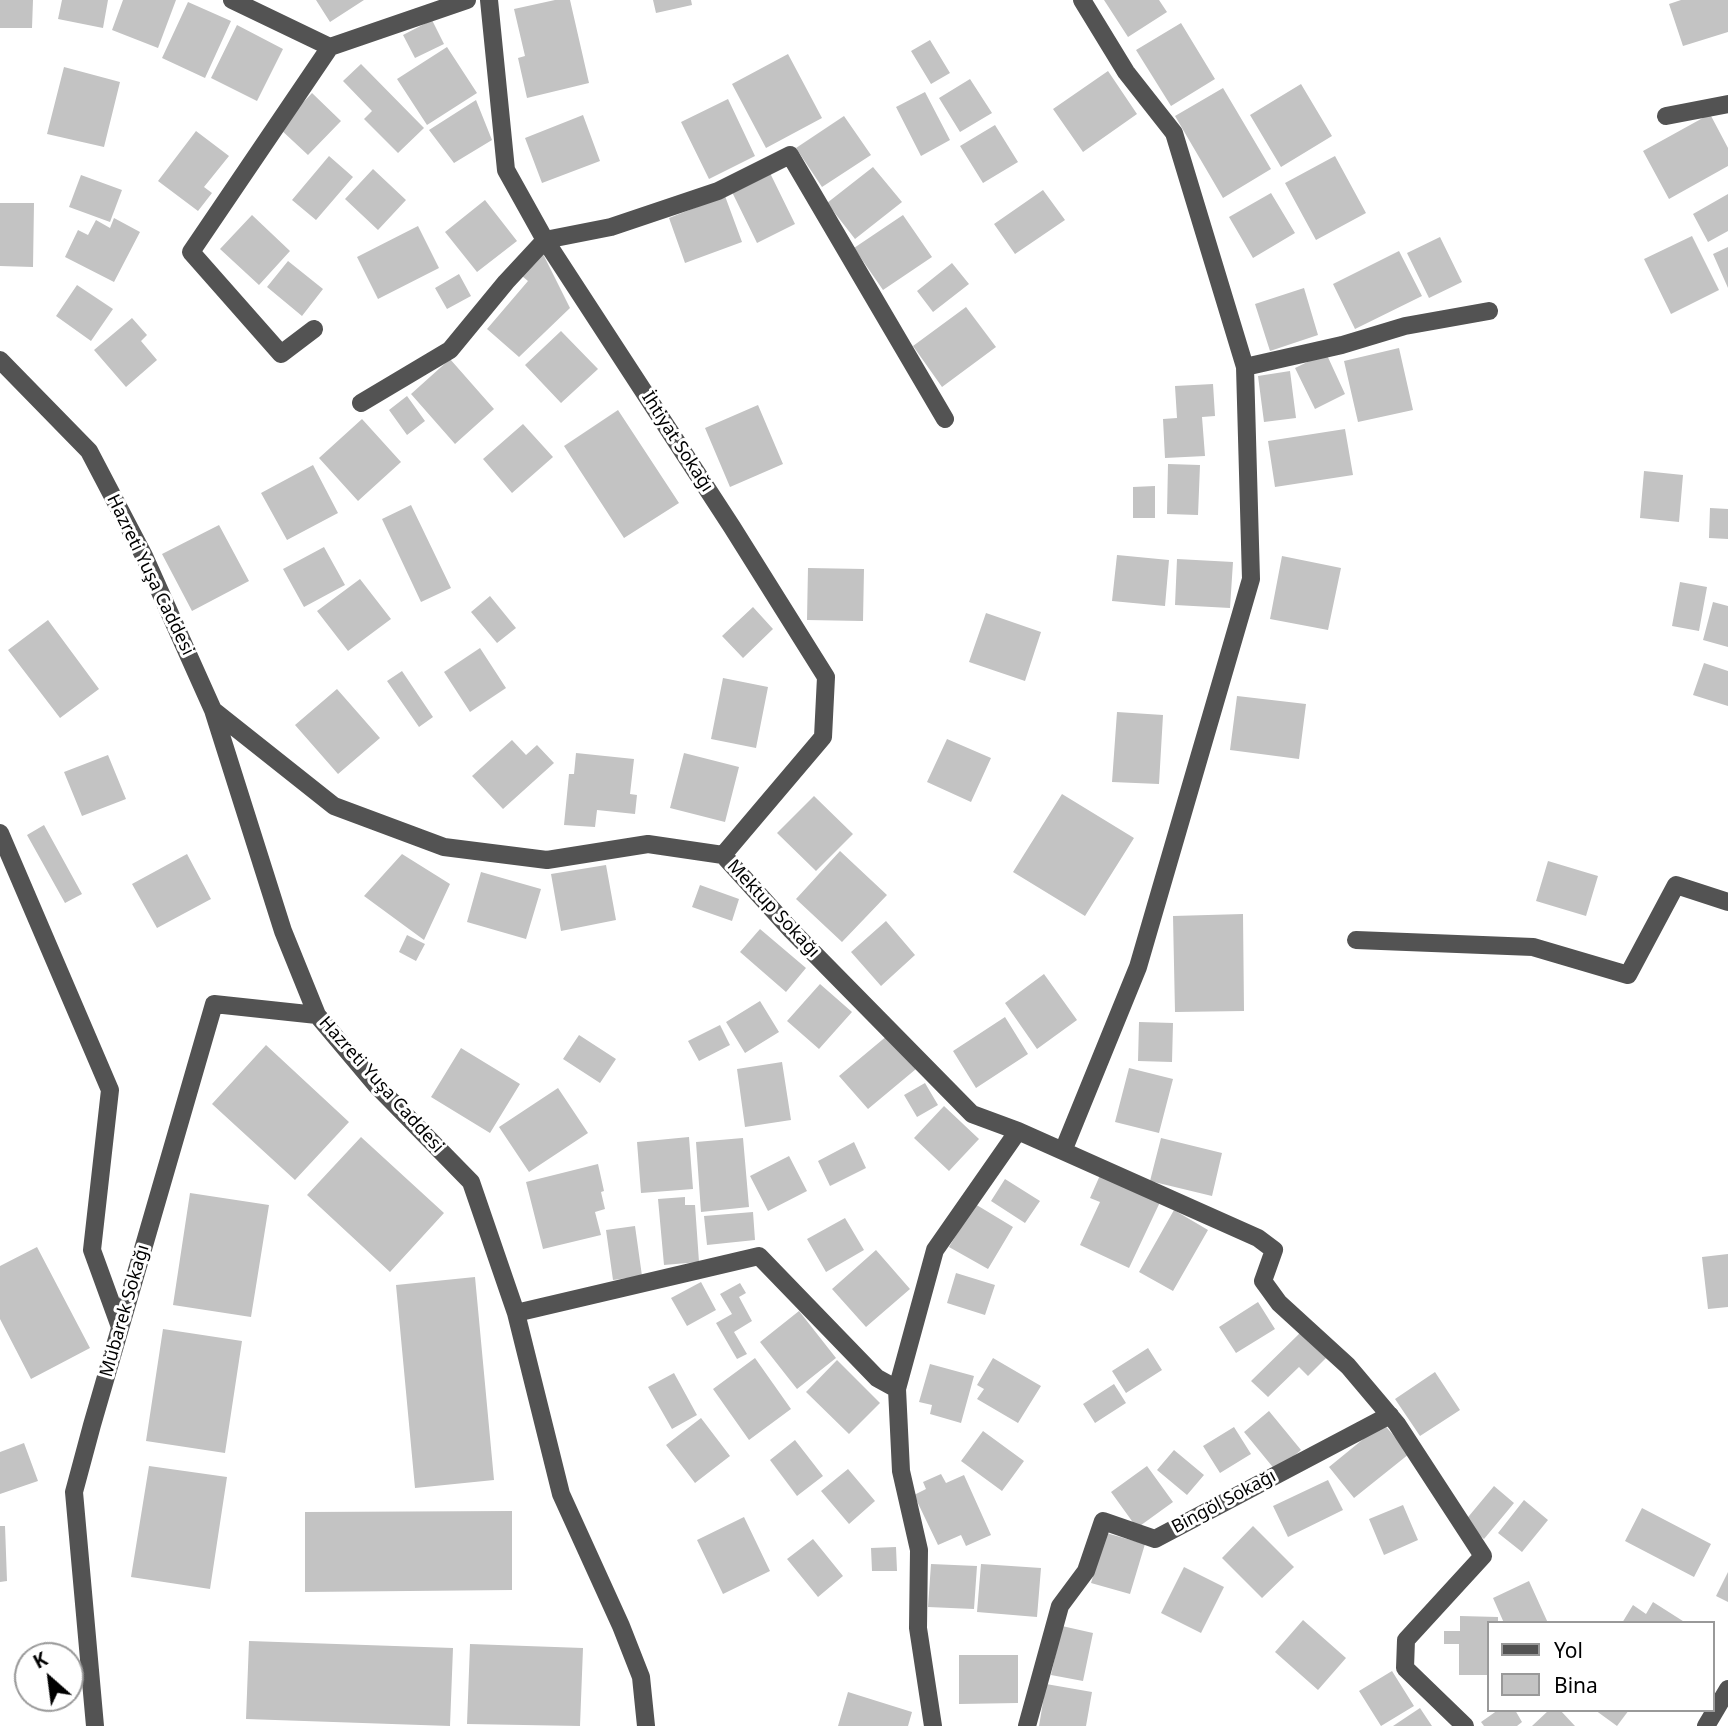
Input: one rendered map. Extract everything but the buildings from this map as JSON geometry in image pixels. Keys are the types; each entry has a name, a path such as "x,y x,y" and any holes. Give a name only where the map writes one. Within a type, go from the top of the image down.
{"street":[{"path":"232,0 330,47"},
{"path":"314,330 281,354 191,251 330,47 467,0"},
{"name":"İhtiyat Sokağı","path":"489,0 506,170 545,240 826,677 823,737 723,855"},
{"path":"1063,1151 1138,967 1251,579 1245,367 1174,133 1126,72 1082,0"},
{"path":"1665,116 1728,104"},
{"path":"361,403 450,350 545,240 611,228 718,191 790,155 945,419"},
{"path":"1245,367 1342,345 1405,326 1489,311"},
{"name":"Hazreti Yuşa Caddesi","path":"0,360 89,451 144,556 214,710 283,931 317,1015 376,1085 471,1182 516,1313 561,1494 621,1626 640,1677 646,1726"},
{"name":"Mektup Sokağı","path":"214,710 334,806 444,847 547,860 648,844 723,855 791,930 972,1114 1018,1130 1258,1238 1274,1250 1263,1281 1279,1303 1348,1366 1390,1415"},
{"path":"0,832 110,1090 92,1250 120,1327"},
{"path":"1356,940 1533,947 1628,975 1676,885 1728,902"},
{"name":"Mübarek Sokağı","path":"95,1726 74,1492 214,1004 317,1015"},
{"path":"933,1726 918,1628 919,1550 901,1471 897,1389 935,1250 1018,1130"},
{"path":"516,1313 759,1256 877,1378 897,1389"},
{"path":"1390,1415 1483,1556 1406,1640 1405,1668 1465,1726"},
{"name":"Bingöl Sokağı","path":"1027,1726 1060,1606 1086,1571 1103,1521 1155,1539 1390,1415"},
{"path":"1706,1726 1728,1689"}]}
